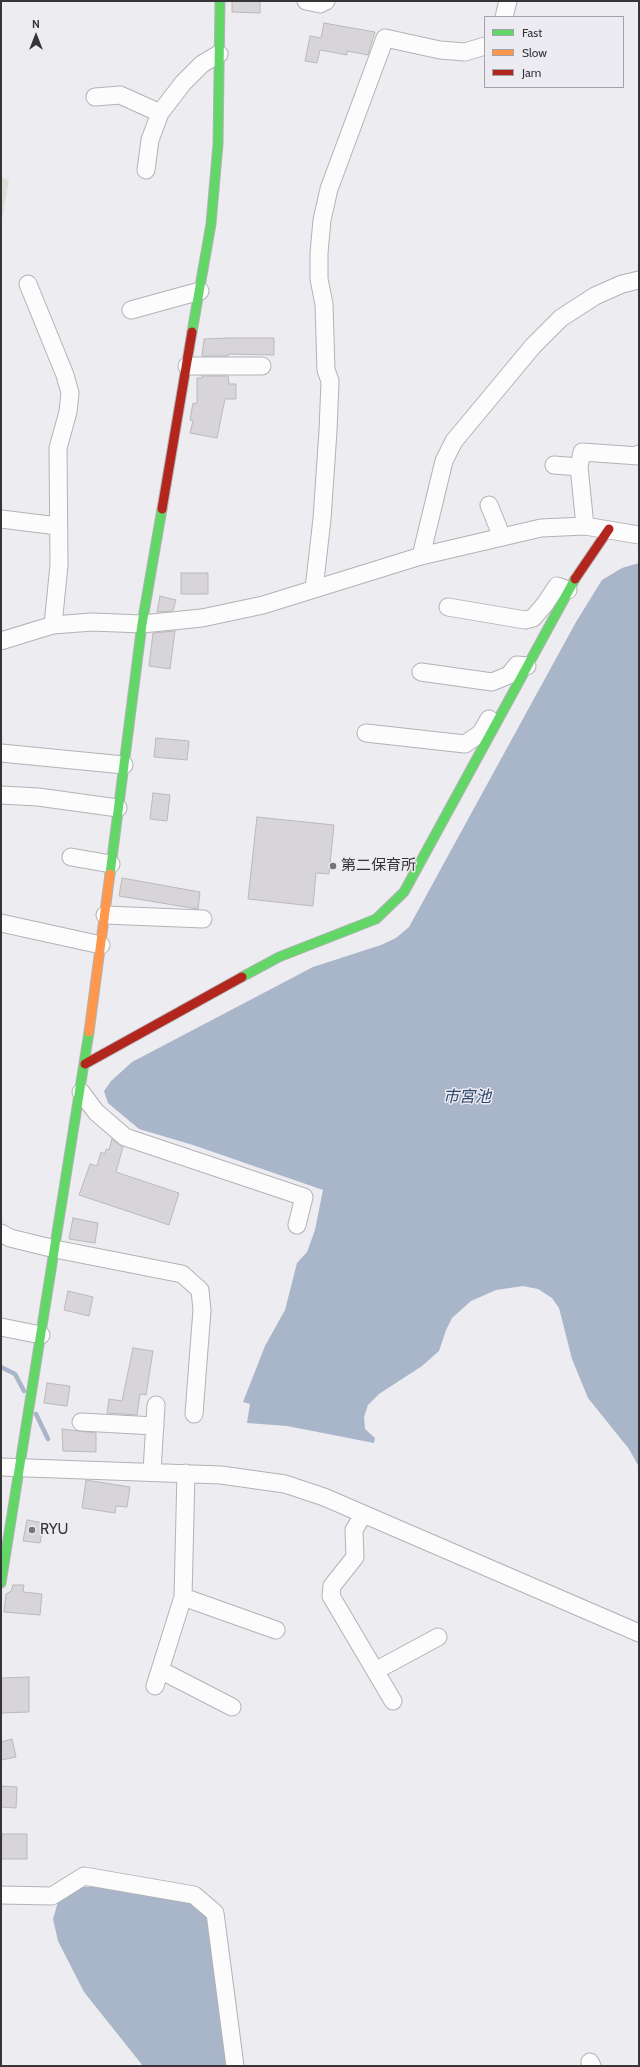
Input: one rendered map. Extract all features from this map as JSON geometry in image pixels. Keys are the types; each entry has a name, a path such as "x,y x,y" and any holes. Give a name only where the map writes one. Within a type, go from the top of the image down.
{"street":[{"path":"1,1583 81,1092 142,624 211,224 216,175 220,1"},
{"path":"306,1 320,4 326,1"},
{"path":"504,16 508,1"},
{"path":"314,589 322,519 330,381 326,370 324,304 319,279 319,253 322,220 329,189 384,38 440,50 465,52 484,46"},
{"path":"146,170 150,140 160,113 183,83 202,64 219,54"},
{"path":"95,97 120,95 160,113"},
{"path":"421,556 444,461 454,441 533,346 561,318 595,296 622,284 639,280"},
{"path":"28,284 65,375 70,393 68,412 58,448 59,565 53,625"},
{"path":"131,310 200,291"},
{"path":"187,366 262,366"},
{"path":"585,526 579,467 582,452 639,456 639,454"},
{"path":"554,465 579,467"},
{"path":"490,505 502,537"},
{"path":"1,519 58,526"},
{"path":"1,642 53,625 92,622 142,624 202,618 263,605 421,556 541,528 585,526 639,535"},
{"path":"85,1064 279,957 376,919 404,892 568,590 609,529"},
{"path":"448,606 525,620 533,618 546,604 557,586 568,590"},
{"path":"421,672 492,682 509,676 517,665 527,666"},
{"path":"366,733 465,744 480,733 488,719 497,720"},
{"path":"1,753 124,765"},
{"path":"1,795 38,797 118,808"},
{"path":"71,857 111,864"},
{"path":"105,915 203,919"},
{"path":"1,923 101,945"},
{"path":"81,1092 96,1112 125,1137 304,1197 297,1225"},
{"path":"1,1233 10,1238 55,1249 182,1274 200,1290 202,1310 194,1414"},
{"path":"1,1327 41,1335"},
{"path":"152,1471 156,1405"},
{"path":"81,1422 155,1426"},
{"path":"1,1467 186,1473 251,1478 285,1484 324,1497 639,1634"},
{"path":"186,1473 183,1597 157,1678 232,1707"},
{"path":"363,1515 354,1530 355,1557 332,1586 331,1596 393,1701"},
{"path":"183,1597 276,1630"},
{"path":"375,1671 438,1637"},
{"path":"1,1895 52,1896 84,1876 194,1895 215,1913 235,2066"}],"shaded area":[{"path":"1,177 9,180 1,224"}],"water":[{"name":"市宮池","path":"639,563 639,1467 629,1449 588,1398 572,1359 559,1308 552,1298 538,1289 523,1286 496,1290 471,1301 452,1318 439,1351 422,1366 379,1394 368,1405 364,1417 365,1429 375,1438 374,1443 287,1426 247,1423 250,1404 243,1402 265,1346 285,1310 297,1263 307,1252 315,1230 323,1190 193,1145 139,1129 108,1103 104,1091 111,1081 132,1062 313,967 381,945 396,938 409,927 576,622 602,580 622,568"},
{"path":"102,1886 188,1901 202,1909 211,1922 229,2066 143,2066 84,1992 58,1941 53,1919 58,1902 83,1887"}],"building":[{"path":"232,1 260,1 260,13 232,12"},
{"path":"324,23 375,32 368,55 347,51 347,55 320,50 317,63 305,61 310,36 321,38"},
{"path":"274,338 274,355 228,354 228,356 202,356 204,339"},
{"path":"202,376 228,376 229,384 236,384 236,399 225,399 217,438 190,433 193,421 190,420 193,403 197,404 197,378 202,378"},
{"path":"181,573 208,573 208,594 181,594"},
{"path":"160,596 176,600 173,611 157,612"},
{"path":"175,631 170,669 149,666 153,633"},
{"path":"156,738 189,741 187,760 154,757"},
{"path":"153,793 170,795 167,821 150,819"},
{"path":"257,817 334,825 329,874 316,873 313,906 248,899"},
{"path":"122,878 200,892 198,909 119,896"},
{"path":"112,1139 123,1147 116,1172 179,1193 169,1225 79,1195 90,1164 97,1166 101,1152 105,1154 106,1149 109,1150"},
{"path":"73,1218 98,1223 95,1243 69,1239"},
{"path":"68,1291 93,1297 89,1316 64,1310"},
{"path":"133,1348 153,1351 146,1395 140,1394 137,1415 107,1413 109,1399 122,1401"},
{"path":"47,1383 70,1386 67,1406 44,1403"},
{"path":"62,1429 96,1433 96,1452 63,1451"},
{"path":"86,1480 130,1487 127,1507 116,1506 115,1513 82,1508"},
{"path":"27,1520 44,1523 40,1543 23,1541"},
{"path":"13,1585 24,1585 23,1592 42,1594 40,1615 4,1612 6,1594 11,1591"},
{"path":"29,1677 29,1712 1,1713 1,1678"},
{"path":"12,1739 16,1757 1,1760 1,1742"},
{"path":"1,1786 17,1787 16,1808 1,1807"},
{"path":"2,1834 27,1834 27,1859 1,1859"}],"waterway":[{"path":"1,1367 15,1374 24,1391"},
{"path":"36,1414 48,1439"}],"traffic: fast":[{"path":"192,332 211,224 218,144 220,1"},
{"path":"110,874 142,624 162,509"},
{"path":"242,977 279,957 376,919 404,892 575,579"},
{"path":"1,1583 89,1032"}],"traffic: slow":[{"path":"89,1032 110,874"}],"traffic: jam":[{"path":"162,509 192,332"},
{"path":"575,579 609,529"},
{"path":"85,1064 242,977"}],"place":[{"name":"第二保育所","path":"333,866"},
{"name":"RYU","path":"32,1530"}]}
